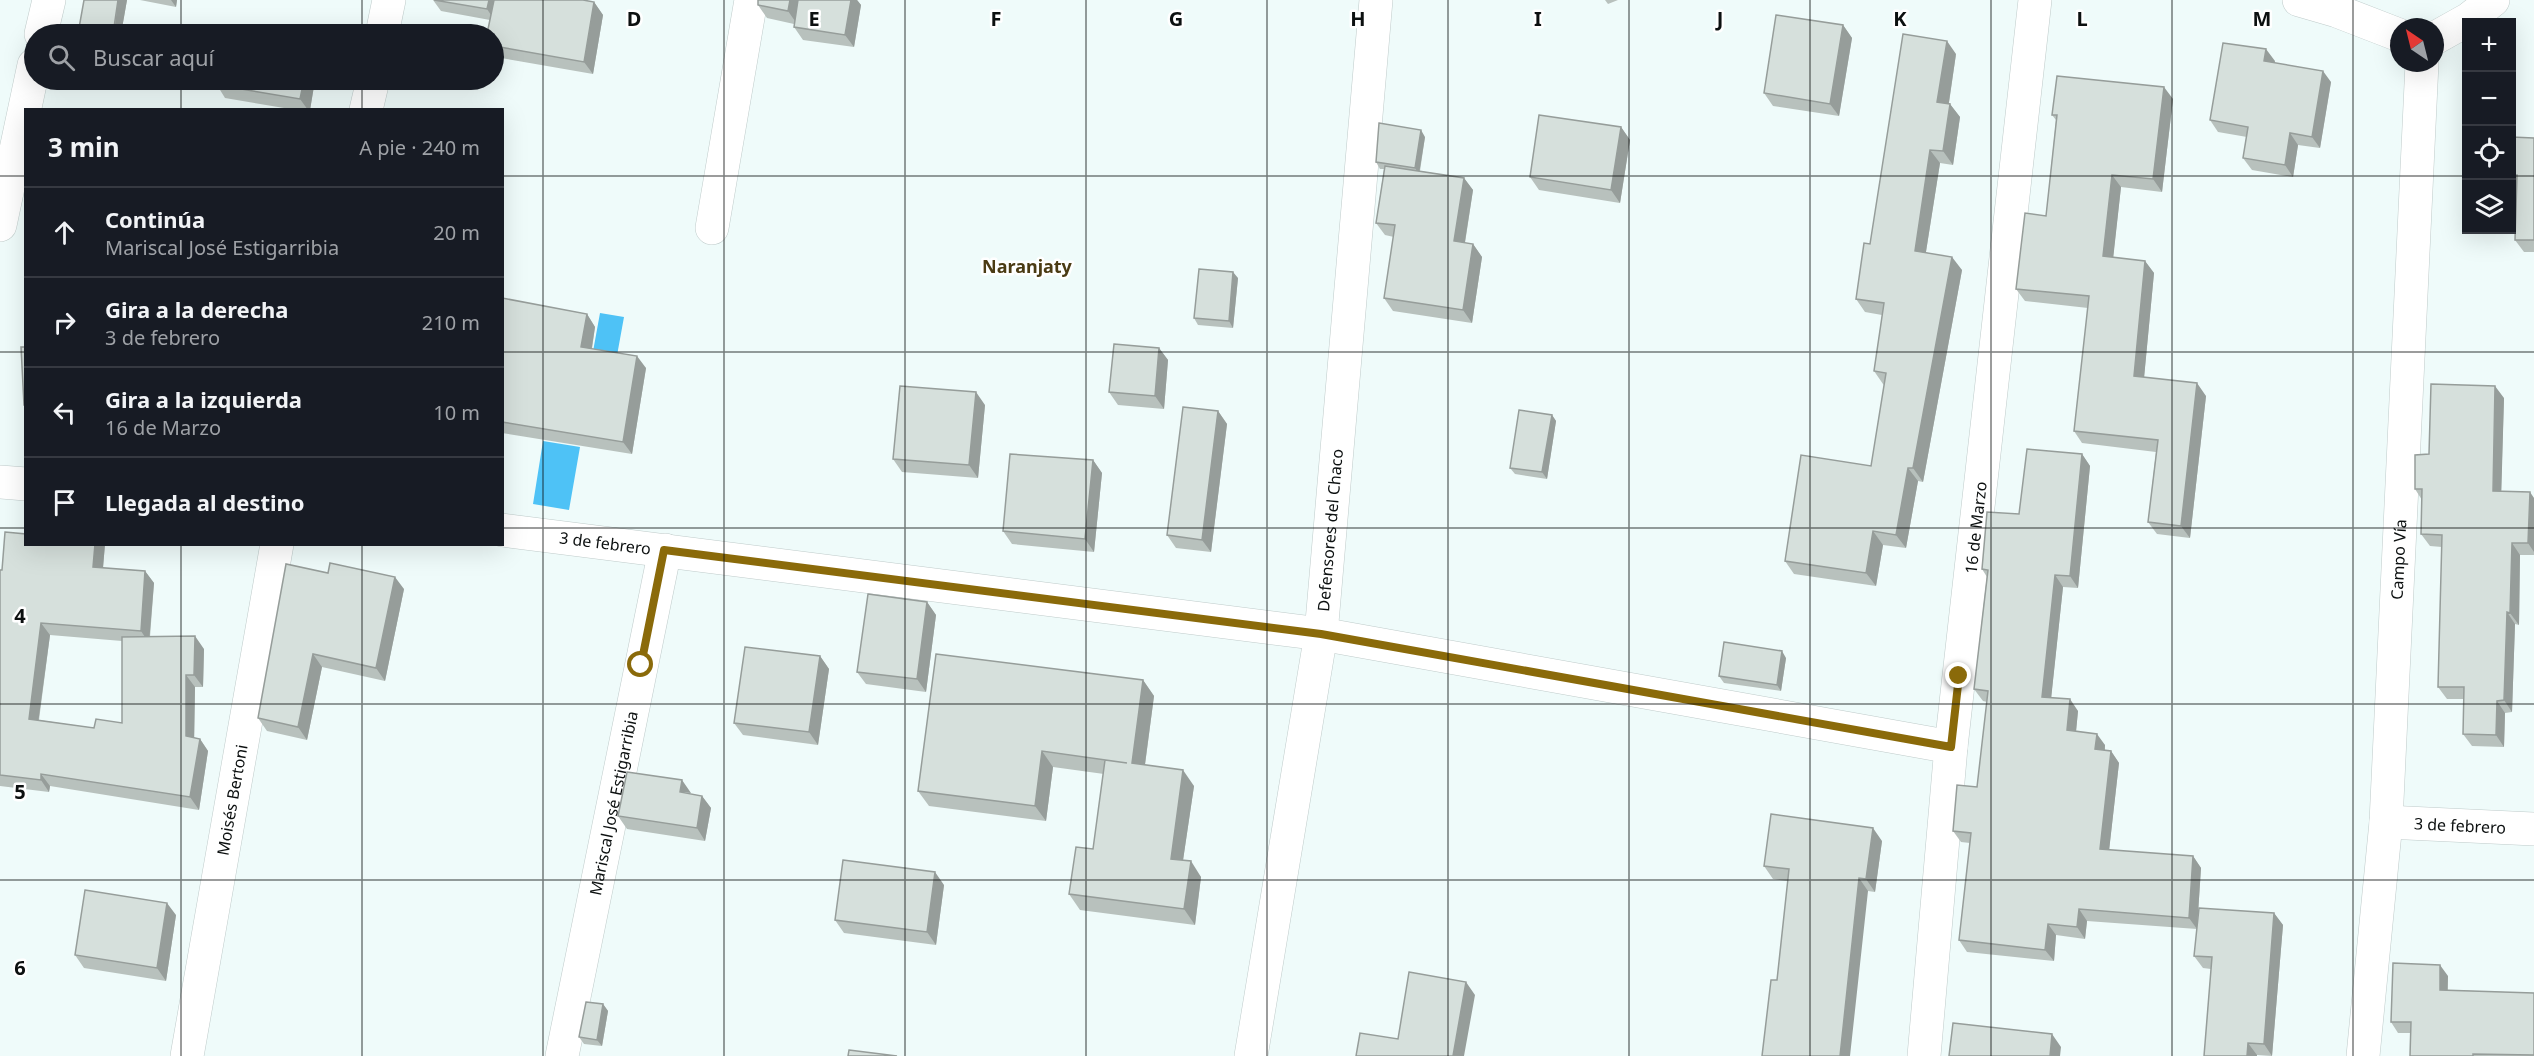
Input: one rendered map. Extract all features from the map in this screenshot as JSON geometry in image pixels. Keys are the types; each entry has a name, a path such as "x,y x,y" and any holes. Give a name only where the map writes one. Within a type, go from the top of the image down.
{"street":[{"path":"43,24 49,0"},
{"path":"384,24 389,0"},
{"path":"712,228 751,0"},
{"name":"Defensores del Chaco","path":"1251,1056 1321,634 1376,0"},
{"name":"16 de Marzo","path":"1924,1056 1951,747 2035,0"},
{"path":"2299,0 2337,11 2390,32"},
{"path":"2444,33 2469,19 2493,0"},
{"name":"Campo Vía","path":"2363,1056 2386,822 2422,72"},
{"path":"25,108 29,90"},
{"path":"366,108 371,90"},
{"path":"0,225 24,112"},
{"path":"0,482 24,484"},
{"name":"3 de febrero","path":"504,530 1321,634 1951,747"},
{"name":"Moisés Bertoni","path":"187,1056 277,546"},
{"name":"Mariscal José Estigarribia","path":"562,1056 664,550"},
{"name":"3 de febrero","path":"2386,822 2534,829"}],"water":[{"path":"600,313 624,317 616,361 592,357"},
{"path":"543,441 580,447 569,510 533,504"}],"building":[{"path":"84,0 118,0 114,24 80,24"},
{"path":"434,0 489,0 487,9"},
{"path":"494,0 594,2 584,62 504,48 504,24 489,24"},
{"path":"758,0 790,0 788,11 758,5"},
{"path":"798,0 851,0 845,35 794,27"},
{"path":"1776,15 1843,25 1830,104 1764,93"},
{"path":"1903,34 1947,41 1937,102 1950,104 1943,151 1930,150 1915,251 1952,257 1913,468 1908,468 1896,535 1873,531 1866,573 1785,561 1801,455 1871,466 1886,373 1874,371 1884,303 1856,299 1864,243 1870,244"},
{"path":"2223,43 2266,49 2264,61 2323,71 2312,137 2290,133 2285,165 2243,158 2248,127 2210,120"},
{"path":"2057,76 2164,87 2153,179 2112,175 2103,256 2145,261 2134,376 2197,383 2181,526 2148,522 2158,440 2074,431 2089,296 2016,289 2025,213 2046,216 2057,115 2052,115"},
{"path":"247,90 302,90 300,99"},
{"path":"1539,115 1621,127 1611,190 1530,177"},
{"path":"1379,123 1421,130 1415,168 1376,162"},
{"path":"2516,137 2534,138 2534,240 2515,240"},
{"path":"1385,166 1464,178 1454,241 1473,244 1463,310 1384,298 1395,225 1376,223"},
{"path":"1199,269 1233,272 1229,321 1194,318"},
{"path":"504,298 587,314 581,347 637,356 623,442 504,422"},
{"path":"1114,344 1159,348 1155,396 1109,392"},
{"path":"21,347 24,347 24,405"},
{"path":"2431,384 2495,386 2493,491 2530,492 2528,543 2512,543 2504,700 2497,701 2496,735 2463,734 2464,687 2438,687 2442,535 2421,534 2422,489 2415,489 2415,455 2429,454"},
{"path":"900,386 976,392 969,465 893,459"},
{"path":"1183,407 1218,411 1202,540 1167,535"},
{"path":"1519,410 1552,415 1542,472 1510,468"},
{"path":"2027,449 2082,454 2070,576 2055,575 2042,697 2070,699 2067,730 2097,734 2095,749 2111,751 2100,849 2193,856 2189,918 2079,909 2077,927 2048,924 2045,950 1959,940 1971,833 1953,831 1957,785 1977,787 1988,691 1974,689 1988,570 1982,569 1987,512 2019,514"},
{"path":"1010,454 1093,460 1085,539 1003,531"},
{"path":"5,532 24,534 24,546 95,546 93,567 145,571 141,631 41,623 29,719 94,728 96,719 122,723 122,637 195,636 194,675 186,675 186,736 200,739 190,797 41,774 41,780 0,775 0,570 2,570"},
{"path":"330,563 395,577 376,668 313,654 298,727 258,718 286,564 328,573"},
{"path":"868,594 927,602 917,679 857,672"},
{"path":"1724,642 1782,651 1777,685 1719,676"},
{"path":"745,647 820,656 809,732 734,723"},
{"path":"936,654 1143,680 1132,763 1183,770 1171,859 1191,861 1184,909 1069,894 1076,847 1093,849 1105,760 1127,763 1042,751 1035,806 918,791"},
{"path":"627,772 682,780 680,792 702,796 697,828 618,816"},
{"path":"1771,814 1873,828 1866,879 1859,878 1840,1056 1762,1056 1771,980 1777,980 1789,869 1764,866"},
{"path":"843,860 935,872 927,932 835,920"},
{"path":"85,890 167,903 157,968 75,955"},
{"path":"2199,908 2274,913 2264,1044 2248,1043 2247,1056 2204,1056 2212,957 2194,956"},
{"path":"2393,963 2440,965 2440,990 2534,993 2534,1055 2410,1056 2411,1022 2391,1022"},
{"path":"1409,972 1466,982 1453,1056 1356,1056 1360,1033 1398,1039"},
{"path":"586,1002 603,1004 597,1040 579,1037"},
{"path":"1953,1023 2052,1034 2050,1056 1949,1056"},
{"path":"849,1050 897,1056 848,1056"}],"district":[{"name":"Naranjaty","path":"1027,267"}],"route":[{"path":"641,665 664,550 1321,634 1951,747 1959,676"}]}
